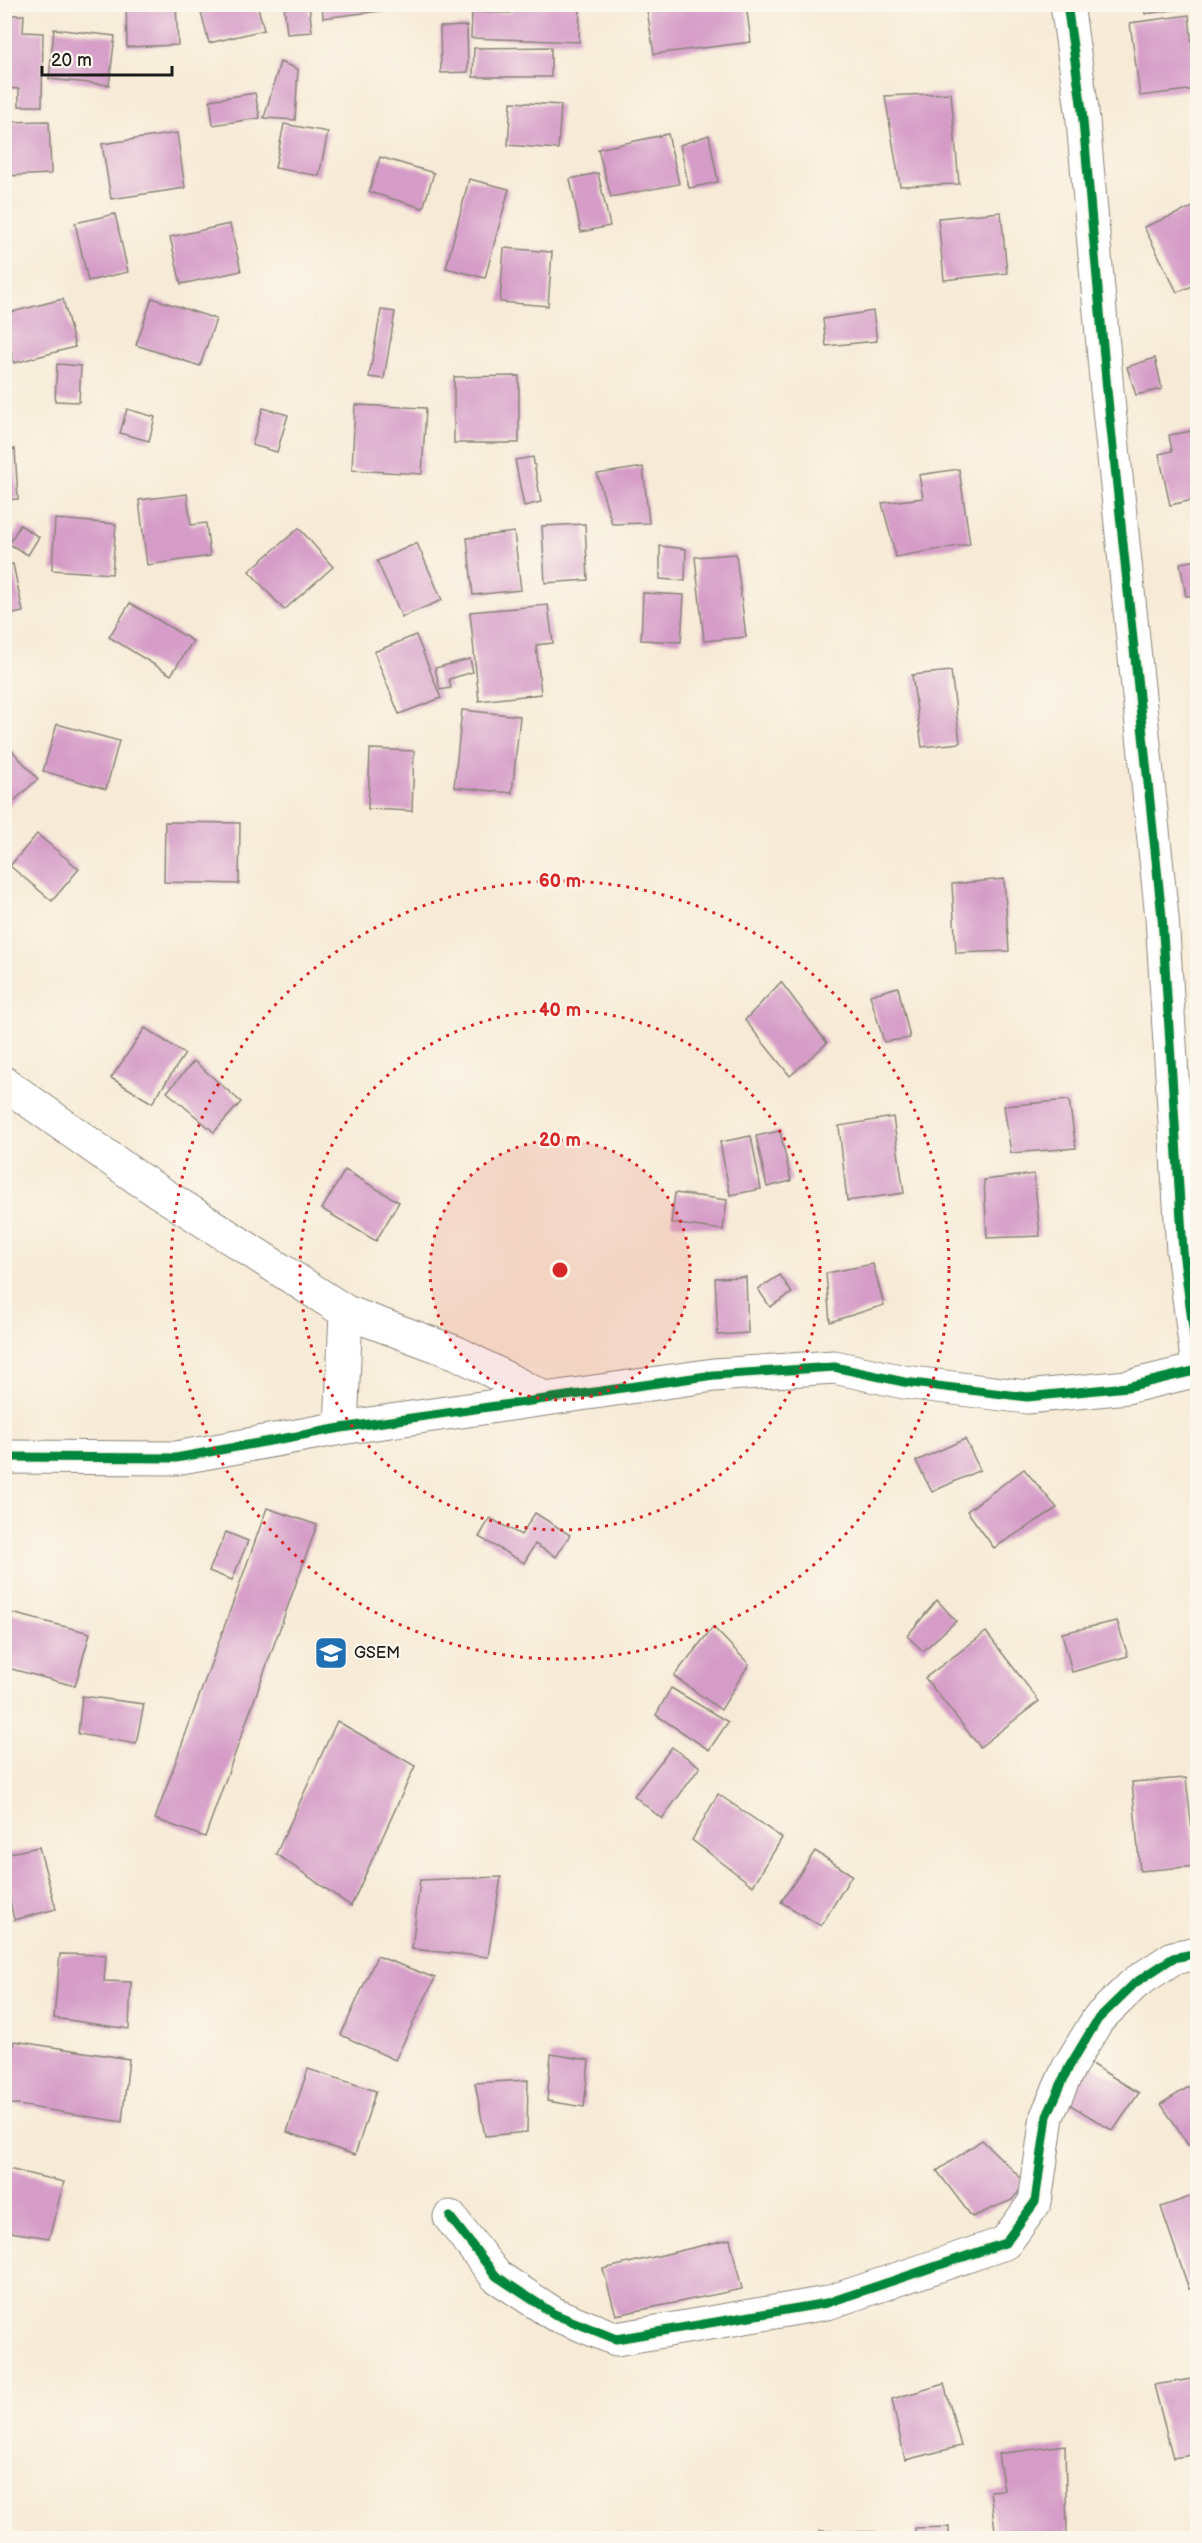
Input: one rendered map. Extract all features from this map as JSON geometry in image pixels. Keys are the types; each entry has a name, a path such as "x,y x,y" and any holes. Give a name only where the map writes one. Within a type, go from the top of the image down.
{"street":[{"path":"4,1457 176,1458 341,1428 714,1375 834,1367 904,1382 1027,1397 1127,1387 1197,1369 1183,1251 1161,917 1107,390 1082,110 1067,4"},
{"path":"4,1083 139,1179 346,1312 457,1353 544,1398"},
{"path":"341,1428 346,1312"},
{"path":"450,2217 496,2276 554,2314 616,2339 827,2303 1005,2243 1035,2202 1047,2116 1069,2067 1098,2019 1135,1983 1154,1970 1173,1958 1197,1953"}],"building":[{"path":"126,4 176,4 178,45 127,47"},
{"path":"199,4 257,4 264,30 209,43"},
{"path":"284,4 309,4 312,32 287,34"},
{"path":"322,4 388,4 388,10 323,18"},
{"path":"512,4 580,4 579,42 471,38 472,12 511,13"},
{"path":"646,4 746,4 751,42 654,54"},
{"path":"1144,4 1191,4 1191,7 1145,14"},
{"path":"4,15 24,15 23,32 43,33 42,106 19,106 19,89 4,88"},
{"path":"1189,15 1196,89 1140,96 1130,23"},
{"path":"467,26 468,72 441,73 440,27"},
{"path":"54,29 115,36 109,85 49,79"},
{"path":"551,47 551,77 473,77 474,48"},
{"path":"280,62 298,69 295,120 264,118"},
{"path":"255,93 260,118 213,125 210,100"},
{"path":"951,93 959,184 900,186 885,96"},
{"path":"511,102 561,105 558,149 508,145"},
{"path":"49,121 51,174 5,176 4,122"},
{"path":"284,124 328,132 319,176 275,168"},
{"path":"177,133 185,188 111,199 102,144"},
{"path":"668,134 679,184 611,197 598,149"},
{"path":"709,135 718,182 689,188 680,145"},
{"path":"380,157 434,173 423,208 369,192"},
{"path":"598,173 610,226 581,232 570,179"},
{"path":"469,179 509,189 485,278 446,268"},
{"path":"1198,205 1198,284 1177,292 1144,227"},
{"path":"1001,212 1007,273 944,280 938,218"},
{"path":"115,214 128,272 88,281 75,223"},
{"path":"230,224 241,271 181,284 170,237"},
{"path":"504,248 552,252 548,306 500,302"},
{"path":"152,298 216,319 200,366 136,345"},
{"path":"63,299 75,347 14,363 4,328 4,314"},
{"path":"381,310 395,312 384,379 369,377"},
{"path":"873,311 877,341 826,346 823,319"},
{"path":"1155,358 1162,389 1136,395 1127,367"},
{"path":"57,364 81,366 79,402 55,401"},
{"path":"519,376 519,443 454,443 454,377"},
{"path":"355,405 426,408 422,474 352,470"},
{"path":"263,408 288,415 277,452 252,445"},
{"path":"127,409 155,417 149,441 120,433"},
{"path":"1198,430 1198,499 1170,505 1159,454 1172,451 1169,435"},
{"path":"15,449 18,499 4,500 4,450"},
{"path":"533,457 541,502 524,506 515,460"},
{"path":"643,467 649,523 612,524 597,474"},
{"path":"959,469 970,544 896,557 882,503 923,498 919,475"},
{"path":"187,494 191,525 206,523 210,556 147,565 139,500"},
{"path":"55,519 116,524 112,574 52,570"},
{"path":"585,524 588,580 545,583 542,526"},
{"path":"20,525 39,537 28,555 9,544"},
{"path":"299,528 333,567 284,610 249,571"},
{"path":"514,532 521,590 473,595 467,538"},
{"path":"417,543 442,600 402,617 377,561"},
{"path":"660,546 686,549 685,581 660,579"},
{"path":"736,554 746,637 704,641 695,557"},
{"path":"1198,560 1198,595 1186,596 1180,563"},
{"path":"13,564 23,612 4,616 4,566"},
{"path":"643,593 684,595 681,642 641,640"},
{"path":"130,603 193,641 171,675 109,637"},
{"path":"548,605 553,643 536,645 541,694 479,701 470,612"},
{"path":"416,635 441,698 399,714 374,652"},
{"path":"470,659 473,672 449,679 451,688 440,690 435,668"},
{"path":"951,671 960,743 922,747 912,675"},
{"path":"462,710 520,716 512,793 454,787"},
{"path":"57,724 119,741 106,789 43,771"},
{"path":"8,746 38,779 4,810 4,749"},
{"path":"370,749 414,751 412,811 368,809"},
{"path":"165,822 240,823 239,884 164,882"},
{"path":"37,834 79,869 52,901 10,866"},
{"path":"1004,879 1009,951 956,953 952,884"},
{"path":"781,982 827,1043 790,1076 745,1020"},
{"path":"898,987 910,1038 884,1042 870,995"},
{"path":"145,1028 185,1054 152,1103 111,1078"},
{"path":"194,1061 241,1102 214,1132 167,1092"},
{"path":"1069,1100 1076,1148 1011,1153 1004,1106"},
{"path":"893,1117 904,1193 847,1201 839,1126"},
{"path":"780,1131 791,1181 767,1187 756,1136"},
{"path":"751,1136 761,1189 730,1195 720,1142"},
{"path":"345,1170 399,1202 376,1241 322,1209"},
{"path":"1034,1174 1040,1236 987,1238 984,1180"},
{"path":"675,1193 727,1200 723,1230 671,1223"},
{"path":"873,1264 884,1305 830,1322 826,1273"},
{"path":"780,1275 792,1293 770,1307 758,1289"},
{"path":"746,1277 748,1333 718,1335 715,1278"},
{"path":"965,1439 980,1470 932,1492 916,1461"},
{"path":"1024,1469 1057,1508 994,1548 967,1511"},
{"path":"267,1508 317,1525 205,1837 155,1819"},
{"path":"535,1513 570,1535 556,1557 535,1544 524,1563 479,1537 490,1518 521,1535"},
{"path":"226,1532 248,1541 232,1580 209,1571"},
{"path":"937,1600 956,1621 923,1651 907,1636"},
{"path":"4,1611 90,1633 75,1686 4,1667"},
{"path":"1117,1621 1128,1656 1072,1672 1062,1633"},
{"path":"713,1627 749,1664 721,1710 674,1676"},
{"path":"986,1632 1039,1701 980,1747 925,1678"},
{"path":"671,1688 728,1722 709,1750 656,1715"},
{"path":"82,1696 144,1704 136,1744 78,1734"},
{"path":"337,1721 415,1766 351,1906 276,1854"},
{"path":"672,1747 700,1767 662,1819 634,1796"},
{"path":"1186,1778 1196,1866 1140,1871 1132,1782"},
{"path":"718,1794 782,1838 753,1886 692,1840"},
{"path":"39,1847 56,1909 14,1920 5,1876 5,1854"},
{"path":"815,1851 852,1875 821,1926 781,1902"},
{"path":"501,1877 488,1957 412,1949 420,1880"},
{"path":"60,1954 106,1955 104,1981 131,1982 129,2029 54,2018"},
{"path":"377,1956 435,1978 395,2060 341,2035"},
{"path":"14,2041 129,2059 122,2122 6,2103"},
{"path":"551,2054 589,2060 584,2107 547,2101"},
{"path":"1088,2062 1139,2093 1113,2131 1064,2101"},
{"path":"308,2069 376,2091 355,2155 287,2132"},
{"path":"528,2080 527,2132 485,2136 475,2083"},
{"path":"1190,2086 1198,2098 1198,2140 1188,2145 1161,2104"},
{"path":"982,2140 1026,2183 1012,2200 972,2217 937,2171"},
{"path":"4,2168 64,2182 49,2238 4,2231"},
{"path":"1198,2194 1198,2286 1189,2289 1161,2207"},
{"path":"730,2239 742,2289 616,2315 603,2269"},
{"path":"1198,2378 1198,2454 1173,2458 1154,2385"},
{"path":"944,2384 961,2446 905,2460 892,2399"},
{"path":"1065,2445 1067,2535 1047,2538 996,2538 990,2491 1004,2490 998,2454"},
{"path":"949,2527 949,2538 915,2538 915,2528"},
{"path":"819,2531 875,2532 875,2538 819,2538"}],"cycle path":[{"path":"1067,4 1082,110 1107,390 1162,917 1183,1251 1198,1367"},
{"path":"4,1457 176,1458 341,1428 714,1375 834,1367 904,1382 1027,1397 1127,1387 1198,1370"},
{"path":"450,2217 496,2276 554,2314 616,2339 827,2303 1005,2243 1035,2202 1047,2116 1069,2067 1098,2019 1135,1983 1173,1958 1198,1953"}],"place":[{"name":"GSEM","path":"331,1653"}]}
